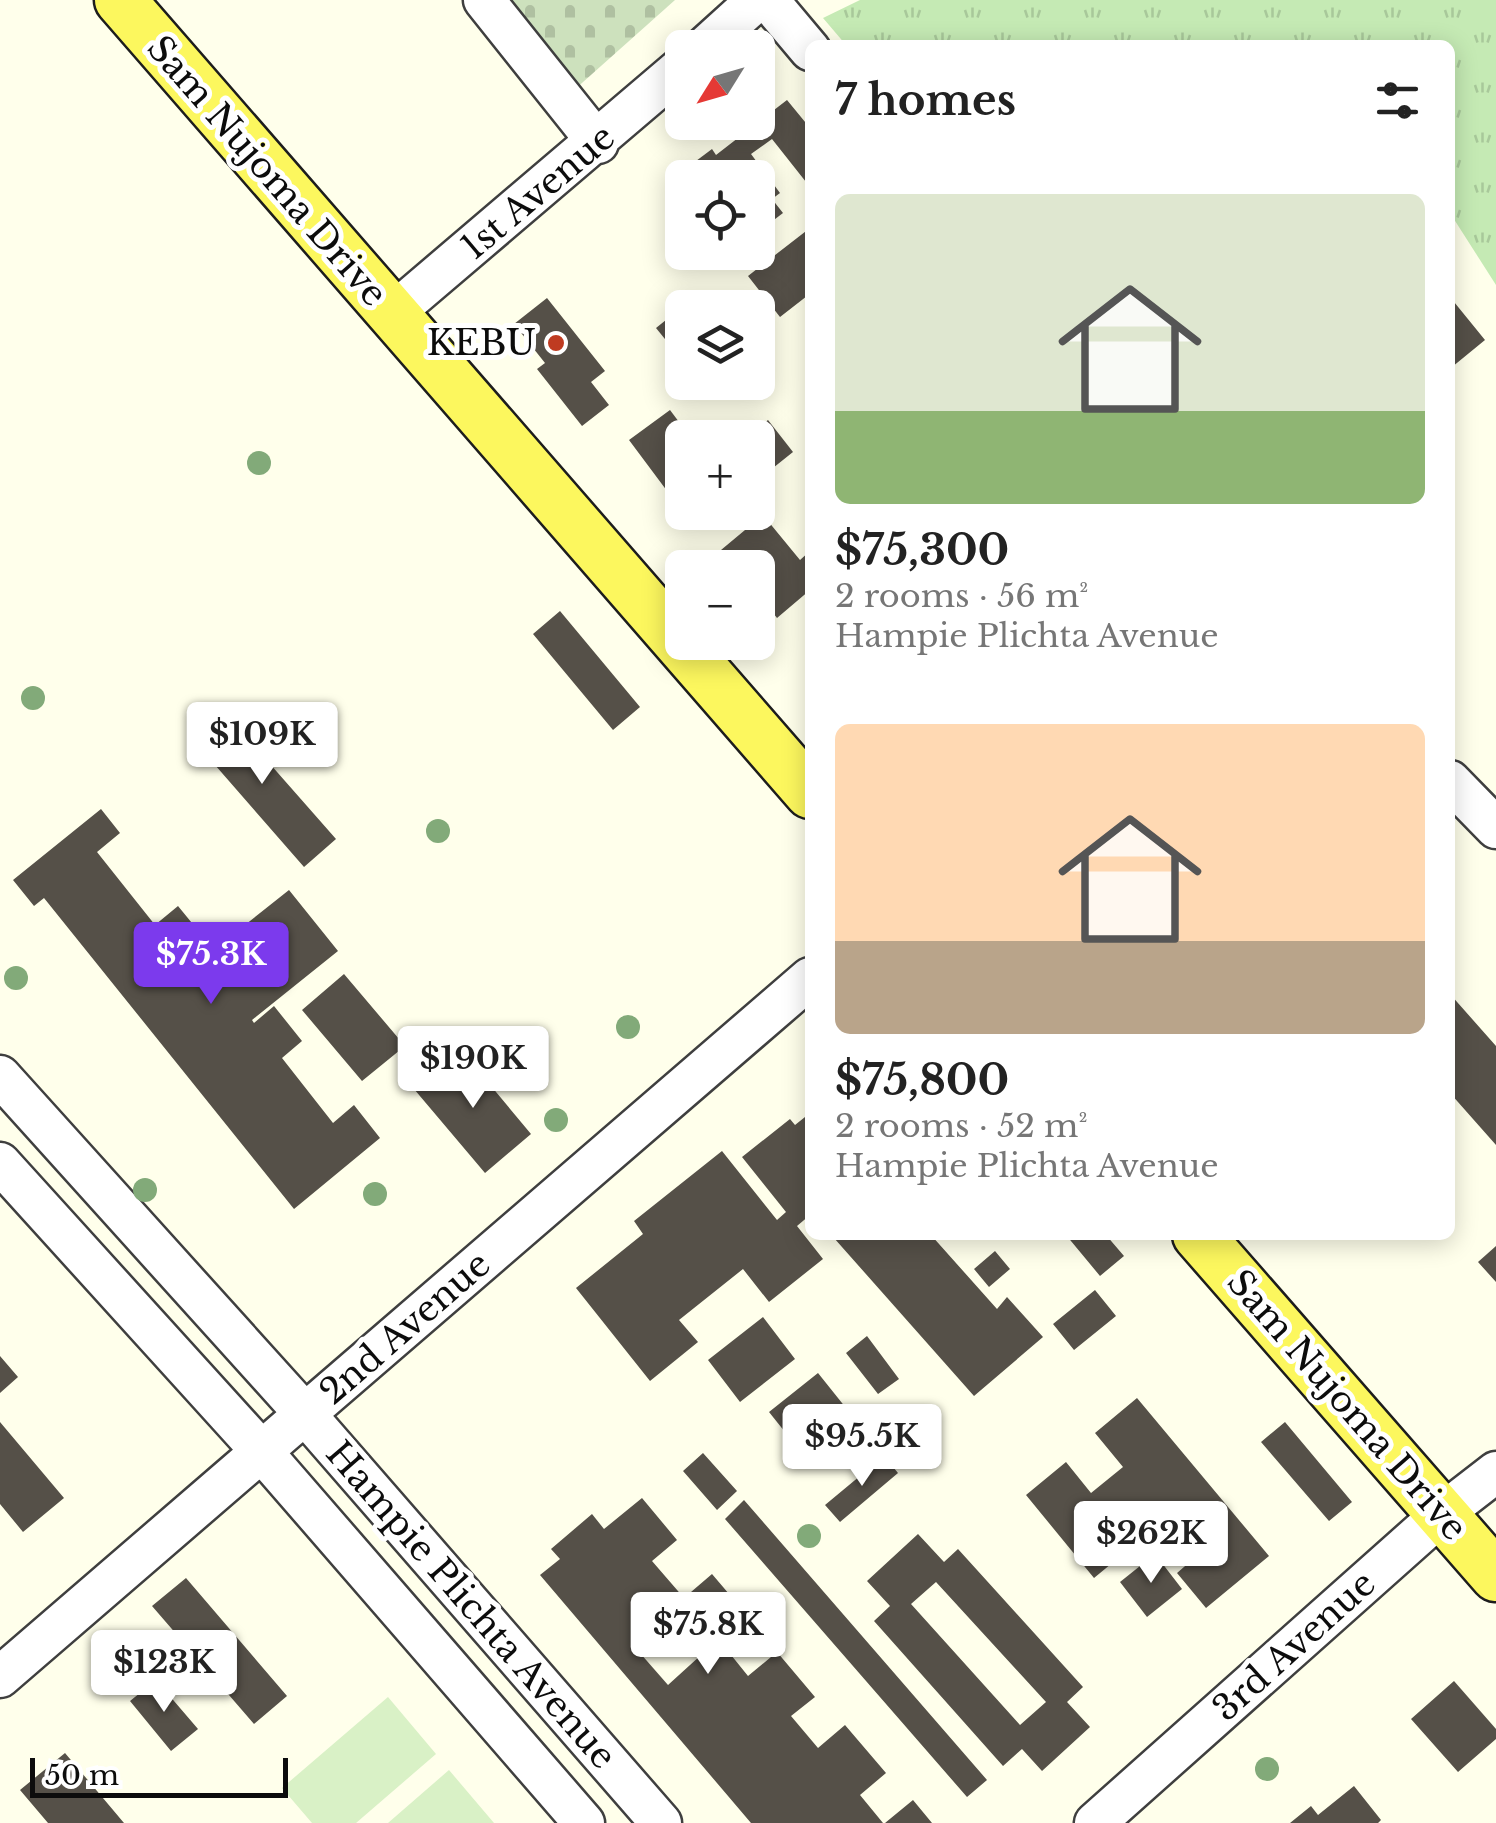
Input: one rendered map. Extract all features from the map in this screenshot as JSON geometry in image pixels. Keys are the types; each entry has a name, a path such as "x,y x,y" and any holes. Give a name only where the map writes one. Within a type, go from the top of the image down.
{"main road":[{"name":"Sam Nujoma Drive","path":"120,0 805,787"},
{"name":"Sam Nujoma Drive","path":"1202,1240 1496,1576"}],"street":[{"path":"484,0 598,143"},
{"path":"724,30 757,0"},
{"path":"768,0 805,44"},
{"name":"1st Avenue","path":"391,315 665,82"},
{"path":"1455,786 1496,828"},
{"name":"2nd Avenue","path":"0,1677 805,982"},
{"name":"Hampie Plichta Avenue","path":"0,1076 305,1414 661,1823"},
{"name":"Hampie Plichta Avenue","path":"0,1163 263,1452 584,1823"},
{"name":"3rd Avenue","path":"1096,1823 1442,1513 1496,1472"}],"green space":[{"path":"502,0 675,0 573,91"},
{"path":"860,0 1496,0 1496,285 1455,221 1455,40 842,40 823,18"},
{"path":"388,1697 436,1754 356,1823 312,1823 282,1788"},
{"path":"449,1770 494,1823 388,1823"}],"building":[{"path":"787,100 805,122 805,181 773,140 775,109"},
{"path":"735,140 771,140 751,154 755,160 697,160 712,149 716,155"},
{"path":"775,203 783,213 775,219"},
{"path":"805,232 805,298 780,317 775,311 775,290 759,290 748,276 756,270 775,270 775,255"},
{"name":"KEBU","path":"547,298 605,371 591,382 609,405 582,426 537,369 545,363 514,324"},
{"path":"1455,303 1485,340 1455,365"},
{"path":"665,321 665,339 656,328"},
{"path":"670,410 678,420 665,420 665,488 629,440"},
{"path":"775,429 793,452 775,466"},
{"path":"745,530 775,530 800,560 805,556 805,594 777,618 775,550 721,550"},
{"path":"560,611 640,707 613,730 533,634"},
{"path":"219,706 336,839 304,867 188,734"},
{"path":"101,809 120,833 97,852 155,925 178,906 196,928 174,945 192,967 289,890 338,951 252,1020 254,1023 274,1006 302,1041 282,1058 333,1123 354,1105 380,1138 294,1209 44,898 34,906 13,880"},
{"path":"344,974 405,1046 362,1081 302,1010"},
{"path":"1455,1000 1496,1046 1496,1145 1455,1099"},
{"path":"461,1050 531,1134 485,1173 414,1089"},
{"path":"805,1117 805,1219 797,1226 823,1259 769,1302 743,1269 679,1320 698,1342 650,1381 576,1288 643,1234 634,1221 722,1151 777,1220 786,1212 742,1157 790,1119 795,1125"},
{"path":"836,1240 935,1240 997,1309 1007,1297 1043,1337 974,1396"},
{"path":"1070,1240 1110,1240 1124,1256 1100,1276"},
{"path":"1496,1246 1496,1282 1478,1262"},
{"path":"995,1251 1010,1269 989,1287 974,1269"},
{"path":"1095,1290 1116,1316 1074,1350 1053,1324"},
{"path":"763,1317 795,1359 740,1402 708,1360"},
{"path":"867,1336 899,1379 878,1394 846,1353"},
{"path":"0,1356 18,1377 0,1393"},
{"path":"818,1373 854,1418 805,1457 769,1412"},
{"path":"1137,1398 1269,1556 1206,1608 1177,1573 1199,1554 1158,1505 1123,1534 1134,1545 1094,1578 1026,1495 1066,1462 1091,1493 1123,1467 1095,1433"},
{"path":"0,1422 64,1498 23,1532 0,1504"},
{"path":"1285,1422 1352,1502 1329,1521 1261,1442"},
{"path":"703,1453 737,1491 717,1510 683,1471"},
{"path":"884,1456 898,1473 840,1522 825,1505"},
{"path":"642,1498 677,1540 652,1561 684,1598 712,1574 752,1621 723,1645 748,1676 777,1652 815,1697 791,1716 818,1748 845,1725 886,1773 860,1795 883,1823 751,1823 540,1575 560,1559 551,1549 592,1514 604,1529","holes":["666,1615 701,1655 668,1685 633,1645"]},
{"path":"744,1500 987,1780 967,1797 725,1519"},
{"path":"918,1534 944,1562 958,1549 1083,1687 1067,1702 1090,1727 1042,1771 1022,1749 1003,1766 874,1621 890,1606 867,1581","holes":["936,1582 1046,1702 1020,1725 911,1604"]},
{"path":"1155,1554 1182,1589 1147,1617 1120,1582"},
{"path":"186,1578 287,1696 254,1724 152,1606"},
{"path":"156,1680 198,1729 171,1751 130,1701"},
{"path":"1454,1681 1496,1729 1496,1739 1458,1772 1411,1719"},
{"path":"65,1753 124,1823 48,1823 20,1790"},
{"path":"1354,1786 1381,1820 1378,1823 1290,1823 1311,1806 1318,1815"},
{"path":"913,1800 932,1823 885,1823"}],"place":[{"name":"KEBU","path":"556,343"}]}
